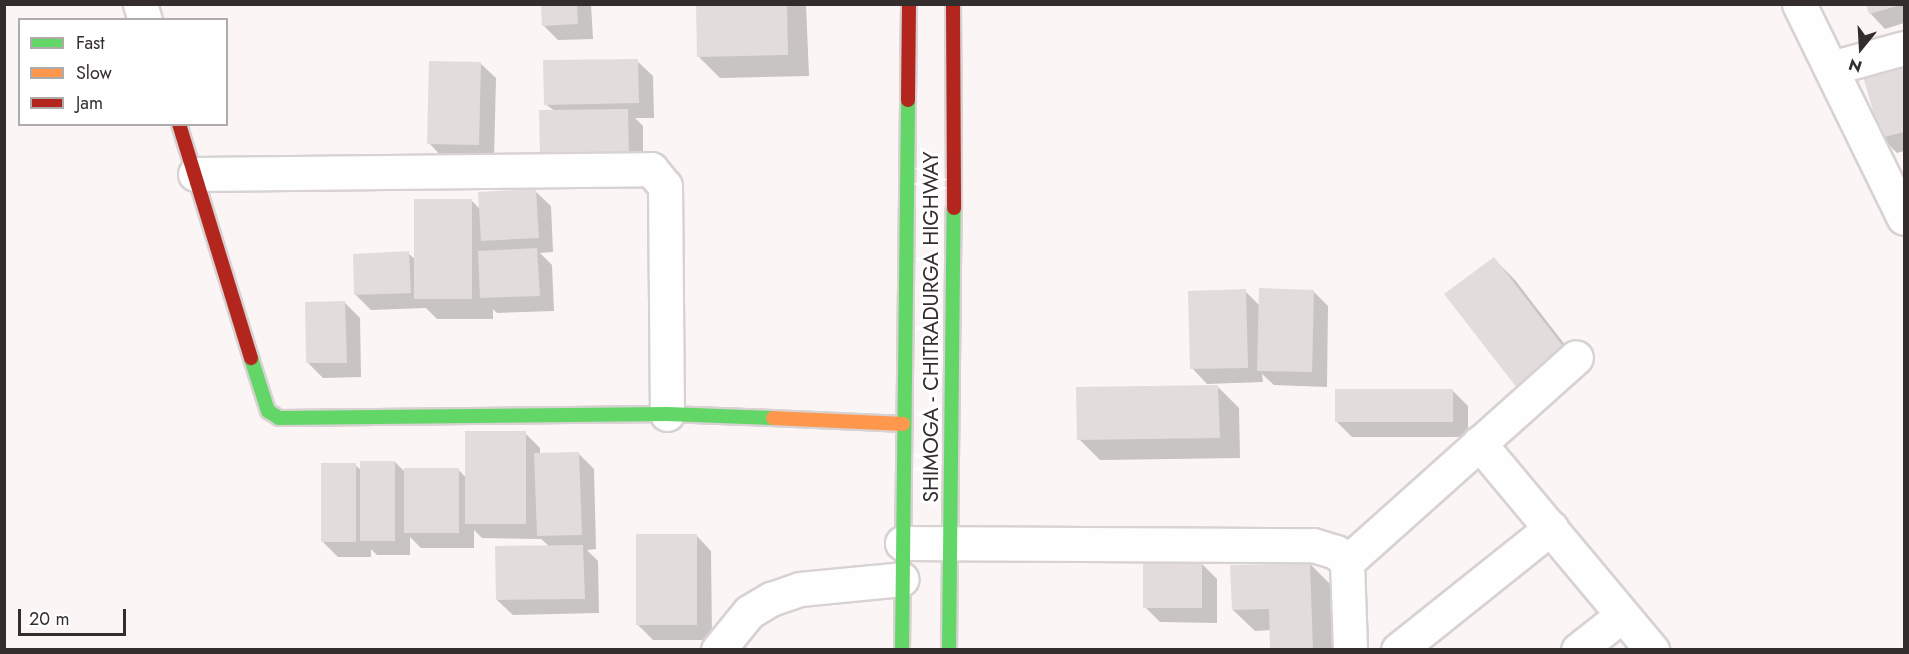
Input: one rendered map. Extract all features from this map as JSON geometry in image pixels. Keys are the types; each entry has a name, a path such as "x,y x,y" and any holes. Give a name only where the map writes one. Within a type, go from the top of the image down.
{"main road":[{"name":"SHIMOGA - CHITRADURGA HIGHWAY","path":"902,650 909,4"},
{"name":"SHIMOGA - CHITRADURGA HIGHWAY","path":"949,650 955,312 953,4"},
{"path":"180,126 268,411 279,418 667,414 903,424"}],"street":[{"path":"1800,4 1904,217"},
{"path":"1831,68 1905,48"},
{"path":"195,174 651,169 665,186 667,414"},
{"path":"1347,562 1576,357"},
{"path":"1479,443 1621,616 1652,650"},
{"path":"1398,650 1551,528"},
{"path":"903,543 1314,545 1336,552 1347,562 1350,650"},
{"path":"718,650 749,612 771,598 800,589 902,579"},
{"path":"1578,650 1621,616"}],"building":[{"path":"541,4 577,4 578,24 542,26"},
{"path":"696,4 787,4 788,55 697,57"},
{"path":"1866,4 1901,4 1901,5 1869,14"},
{"path":"1904,54 1904,132 1881,138 1860,66"},
{"path":"638,59 639,103 544,105 543,60"},
{"path":"429,61 481,62 479,145 427,144"},
{"path":"628,109 629,158 540,158 539,110"},
{"path":"536,189 539,238 481,241 478,192"},
{"path":"414,199 472,199 472,299 414,299"},
{"path":"537,248 540,296 480,298 478,251"},
{"path":"409,251 411,293 354,295 353,254"},
{"path":"1494,257 1566,350 1517,388 1444,294"},
{"path":"1259,288 1314,290 1312,372 1257,371"},
{"path":"1246,289 1248,368 1190,369 1188,291"},
{"path":"345,301 347,363 306,363 305,302"},
{"path":"1218,385 1220,438 1077,440 1076,387"},
{"path":"1335,389 1453,389 1453,422 1335,422"},
{"path":"465,431 526,431 526,524 465,524"},
{"path":"579,452 582,535 537,536 534,453"},
{"path":"360,461 395,461 395,541 360,541"},
{"path":"321,463 356,463 356,542 321,542"},
{"path":"404,468 459,468 459,533 404,533"},
{"path":"636,534 697,534 697,625 636,625"},
{"path":"583,545 585,599 496,600 495,546"},
{"path":"1143,562 1202,562 1202,608 1143,608"},
{"path":"1310,563 1313,650 1270,650 1269,609 1232,610 1230,565"}],"traffic: fast":[{"path":"902,650 908,100"},
{"path":"949,650 954,208"},
{"path":"251,358 268,411 279,418 667,414 773,418"}],"traffic: slow":[{"path":"773,418 903,424"}],"traffic: jam":[{"path":"908,100 909,4"},
{"path":"953,4 954,208"},
{"path":"180,126 251,358"}]}
